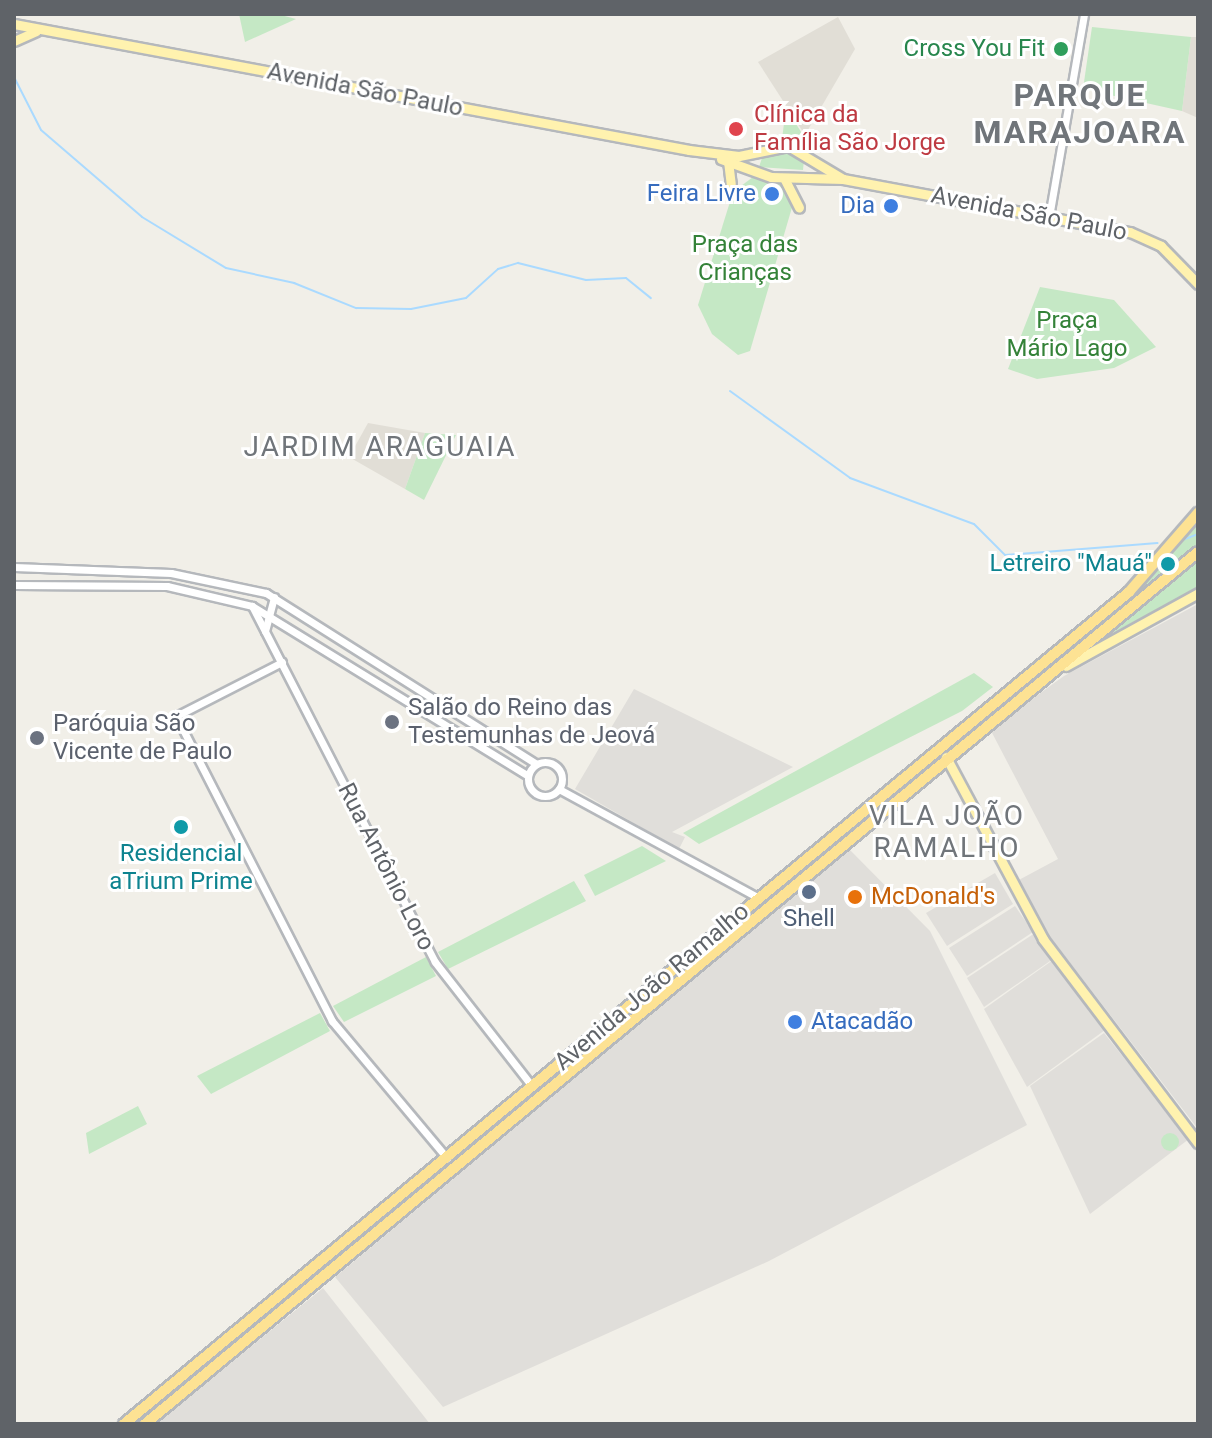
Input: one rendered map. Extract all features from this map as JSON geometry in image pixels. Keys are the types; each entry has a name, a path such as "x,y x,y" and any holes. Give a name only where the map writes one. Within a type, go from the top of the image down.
{"highway":[{"name":"Avenida João Ramalho","path":"124,1424 1129,592 1198,513"},
{"name":"Avenida João Ramalho","path":"145,1424 946,757 1198,552"},
{"path":"759,898 772,905"},
{"path":"487,1140 532,1086"},
{"path":"447,1158 459,1164"}],"main road":[{"name":"Avenida São Paulo","path":"14,24 689,150 739,156 793,147 843,179"},
{"path":"14,41 40,30"},
{"name":"Avenida São Paulo","path":"689,150 784,178 843,179 1145,238 1198,284"},
{"path":"748,168 761,150"},
{"path":"728,161 731,184"},
{"path":"784,178 799,207"},
{"name":"Avenida João Ramalho","path":"1039,683 1198,593"},
{"path":"946,757 1001,867 1043,939 1198,1143"}],"street":[{"path":"1049,217 1084,14"},
{"path":"14,567 171,573 260,591 537,764 557,767 559,789"},
{"path":"14,585 167,586 252,606 272,615 528,776 538,795 559,789 759,898"},
{"path":"252,606 260,591"},
{"path":"265,631 272,615 274,597"},
{"name":"Rua Antônio Loro","path":"252,606 435,962 532,1086"},
{"path":"282,662 176,716 332,1021 447,1158"},
{"path":"528,776 537,764"}],"shaded area":[{"path":"838,17 855,49 805,135 758,62"},
{"path":"1191,37 1198,37 1198,118 1182,111"},
{"path":"368,423 425,433 405,489 349,457"},
{"path":"1198,604 1198,1129 1028,908 1015,882 1058,859 990,729 1064,676"},
{"path":"634,689 793,767 672,832 685,837 679,849 575,789"},
{"path":"849,849 930,931 1027,1125 769,1261 443,1407 335,1277"},
{"path":"995,873 1013,904 947,946 926,913"},
{"path":"1015,906 1033,932 967,976 949,948"},
{"path":"1035,933 1053,959 984,1007 967,978"},
{"path":"1053,960 1105,1030 1027,1087 984,1009"},
{"path":"1104,1033 1189,1139 1090,1214 1030,1086"},
{"path":"323,1288 430,1424 155,1424"}],"green space":[{"path":"239,14 277,14 296,19 245,42"},
{"path":"1092,27 1191,37 1182,111 1083,89"},
{"path":"786,108 803,135 816,131 809,146 782,139"},
{"path":"784,149 804,160 803,170 759,167 763,155"},
{"name":"Praça das Crianças","path":"753,177 781,183 793,204 750,351 738,355 712,334 698,305 733,192"},
{"name":"Praça Mário Lago","path":"1040,287 1114,300 1156,347 1114,368 1037,379 1008,369"},
{"path":"425,433 456,435 424,500 405,489"},
{"path":"1198,517 1198,588 1105,637 1090,631"},
{"path":"974,673 993,687 962,711 699,844 683,833"},
{"path":"642,846 666,861 595,896 584,875"},
{"path":"574,881 586,901 448,969 438,952"},
{"path":"426,957 436,976 344,1022 333,1006"},
{"path":"320,1013 330,1031 211,1094 197,1076"},
{"path":"138,1106 147,1124 89,1154 86,1133"},
{"path":"1166,1133 1174,1133 1179,1142 1177,1149 1166,1151 1161,1146 1161,1138"}],"waterway":[{"path":"14,77 41,130 142,217 226,268 294,283 356,308 411,309 466,298 498,269 518,263 586,280 626,278 651,298"},
{"path":"730,391 850,478 974,524 1005,555 1158,543"},
{"path":"1180,541 1198,534"}],"place":[{"name":"Cross You Fit","path":"1061,49"},
{"name":"Clínica da Família São Jorge","path":"736,129"},
{"name":"Feira Livre","path":"772,194"},
{"name":"Dia","path":"891,206"},
{"name":"Letreiro \"Mauá\"","path":"1168,564"},
{"name":"Salão do Reino das Testemunhas de Jeová","path":"392,722"},
{"name":"Paróquia São Vicente de Paulo","path":"37,738"},
{"name":"Residencial aTrium Prime","path":"181,827"},
{"name":"Shell","path":"809,892"},
{"name":"McDonald's","path":"855,897"},
{"name":"Atacadão","path":"795,1022"}],"district":[{"name":"PARQUE MARAJOARA","path":"1080,114"},
{"name":"JARDIM ARAGUAIA","path":"380,447"},
{"name":"VILA JOÃO RAMALHO","path":"947,832"}]}
